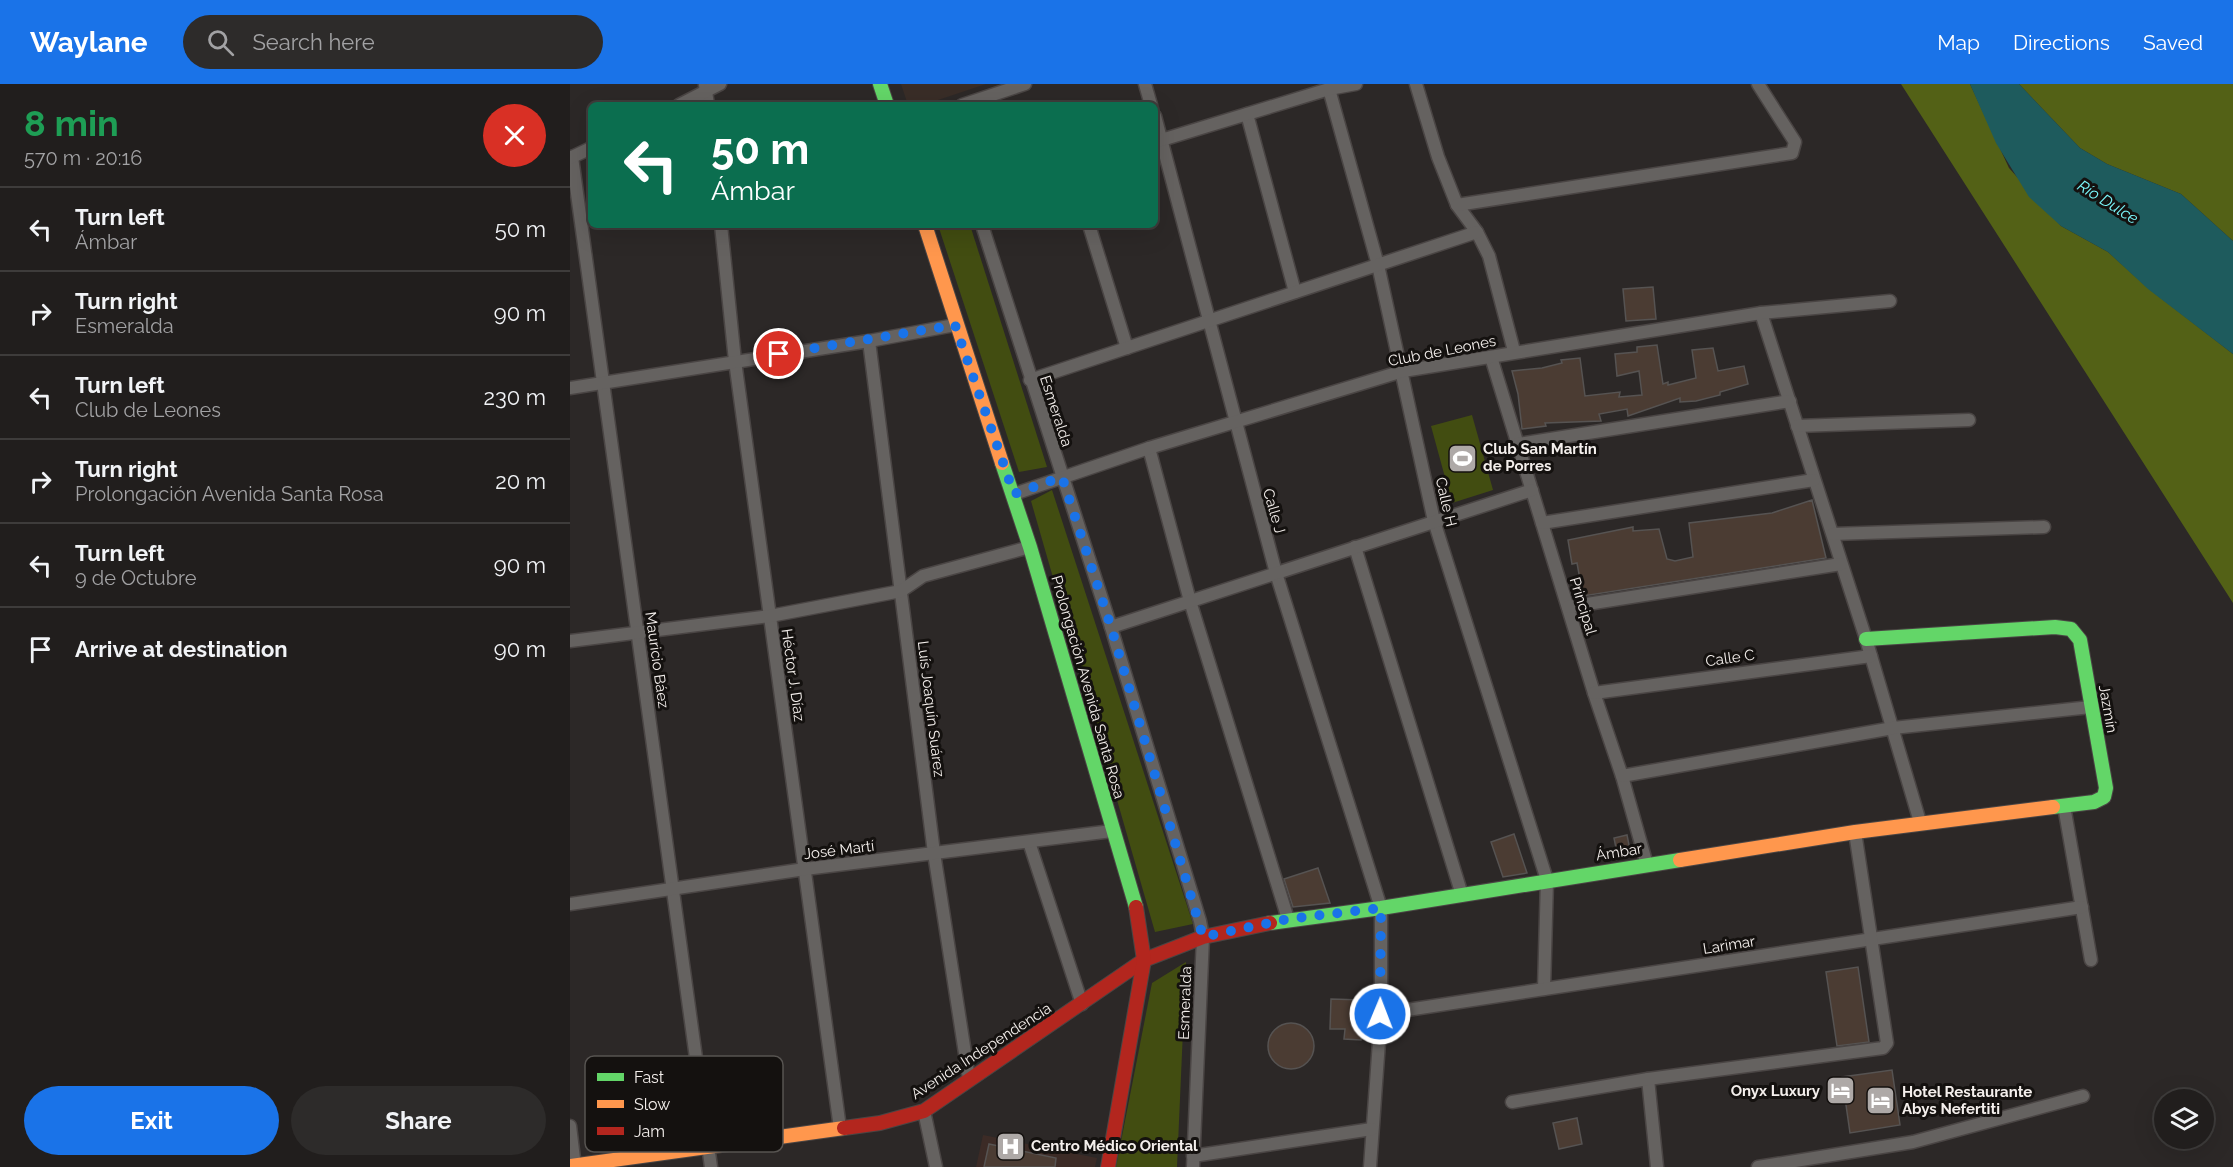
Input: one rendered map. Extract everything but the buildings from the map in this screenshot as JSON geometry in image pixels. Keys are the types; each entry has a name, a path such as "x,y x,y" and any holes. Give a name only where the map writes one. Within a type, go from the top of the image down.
{"street":[{"path":"683,102 706,88 720,84"},
{"path":"880,84 886,102"},
{"path":"971,102 1025,84"},
{"path":"1145,84 1150,102"},
{"path":"1159,141 1329,89 1356,84"},
{"path":"1416,84 1438,156 1457,205 1477,232 1489,256 1514,351"},
{"path":"1457,205 1792,153 1795,142 1758,84"},
{"name":"Calle H","path":"1329,89 1378,265 1434,521 1547,880 1544,989"},
{"path":"1247,114 1295,292"},
{"name":"Calle J","path":"1159,141 1276,573 1381,908 1380,1014 1370,1167"},
{"path":"571,158 588,150"},
{"name":"Mauricio Báez","path":"571,158 604,381 696,1056"},
{"name":"Héctor J. Díaz","path":"721,228 735,361 840,1128"},
{"name":"Prolongación Avenida Santa Rosa","path":"926,228 955,325 1014,494 1112,831 1137,908 1144,960 1108,1167"},
{"name":"Esmeralda","path":"983,228 1111,627 1203,937 1193,1162"},
{"path":"1090,228 1127,348"},
{"path":"1030,380 1477,232"},
{"name":"Club de Leones","path":"1014,494 1149,448 1403,371 1491,357 1514,351 1761,313 1890,301"},
{"path":"1761,313 1866,639 1920,822"},
{"path":"570,388 869,341 955,325"},
{"name":"Luís Joaquín Suárez","path":"869,341 934,853 969,1079"},
{"name":"Principal","path":"1491,357 1594,693 1622,776 1647,865"},
{"path":"1518,444 1790,401"},
{"path":"1797,426 1970,420"},
{"path":"1149,448 1190,601 1288,919"},
{"path":"1542,524 1814,480"},
{"path":"1111,627 1532,490"},
{"path":"1833,534 2044,527"},
{"path":"570,641 770,616 900,591 923,576 1030,547"},
{"path":"1355,547 1462,895"},
{"path":"1568,607 1841,564"},
{"name":"Jazmín","path":"1866,639 2055,627 2071,630 2080,640 2106,788 2104,797"},
{"name":"Calle C","path":"1594,693 1871,656"},
{"path":"1622,776 1893,728 2091,707"},
{"name":"Ámbar","path":"1144,960 1203,937 1288,919 1381,908 1920,822 2094,802 2104,797"},
{"path":"2064,806 2091,960"},
{"name":"José Martí","path":"570,904 805,870 1112,831"},
{"path":"1512,1102 1648,1079 1886,1046 1855,832"},
{"path":"1029,842 1082,1004"},
{"name":"Larimar","path":"1380,1014 2082,907"},
{"name":"Avenida Independencia","path":"783,1135 890,1121 924,1110 1144,960"},
{"path":"1648,1079 1657,1167"},
{"path":"1758,1167 1913,1142 2083,1095"},
{"path":"924,1110 936,1167"},
{"path":"570,1126 573,1166"},
{"path":"1193,1162 1372,1129"},
{"name":"Avenida Independencia","path":"573,1166 663,1152"},
{"name":"Mauricio Báez","path":"709,1152 711,1167"}],"shaded area":[{"path":"901,84 986,84 932,102 907,102"},
{"name":"Centro Médico Oriental","path":"983,1135 1097,1158 1095,1167 976,1167"}],"green space":[{"path":"1901,84 1970,84 2009,168 2061,226 2108,252 2149,289 2233,354 2233,603"},
{"path":"2019,84 2233,84 2233,241 2181,194 2107,164 2080,148"},
{"path":"939,228 971,228 1047,467 1019,472"},
{"name":"Club San Martín de Porres","path":"1472,415 1493,490 1452,503 1431,426"},
{"path":"1052,490 1193,924 1155,932 1031,501"},
{"path":"1186,962 1177,1167 1116,1167 1152,983"}],"water":[{"name":"Río Dulce","path":"1970,84 2019,84 2080,148 2107,164 2181,194 2233,241 2233,354 2148,289 2108,252 2061,226 2029,197 1996,143"}],"traffic: fast":[{"path":"880,84 886,102"},
{"path":"1002,463 1030,547 1136,907"},
{"path":"1866,639 2055,627 2071,629 2080,640 2106,788 2104,797 2094,802 2053,807"},
{"path":"1270,923 1381,908 1680,860"}],"traffic: slow":[{"path":"926,228 1002,463"},
{"path":"1680,860 1855,832 2053,807"},
{"path":"783,1136 844,1128"},
{"path":"570,1166 671,1152"}],"traffic: jam":[{"path":"1108,1167 1144,960 1136,907"},
{"path":"844,1128 880,1123 924,1111 1144,960 1203,937 1270,923"}],"place":[{"name":"Club San Martín de Porres","path":"1462,458"},
{"name":"Onyx Luxury","path":"1841,1091"},
{"name":"Hotel Restaurante Abys Nefertiti","path":"1881,1101"},
{"name":"Centro Médico Oriental","path":"1010,1146"}],"route":[{"path":"779,354 869,341 955,325 1014,494 1062,477 1111,627 1203,937 1288,919 1381,908 1380,1014"}]}
